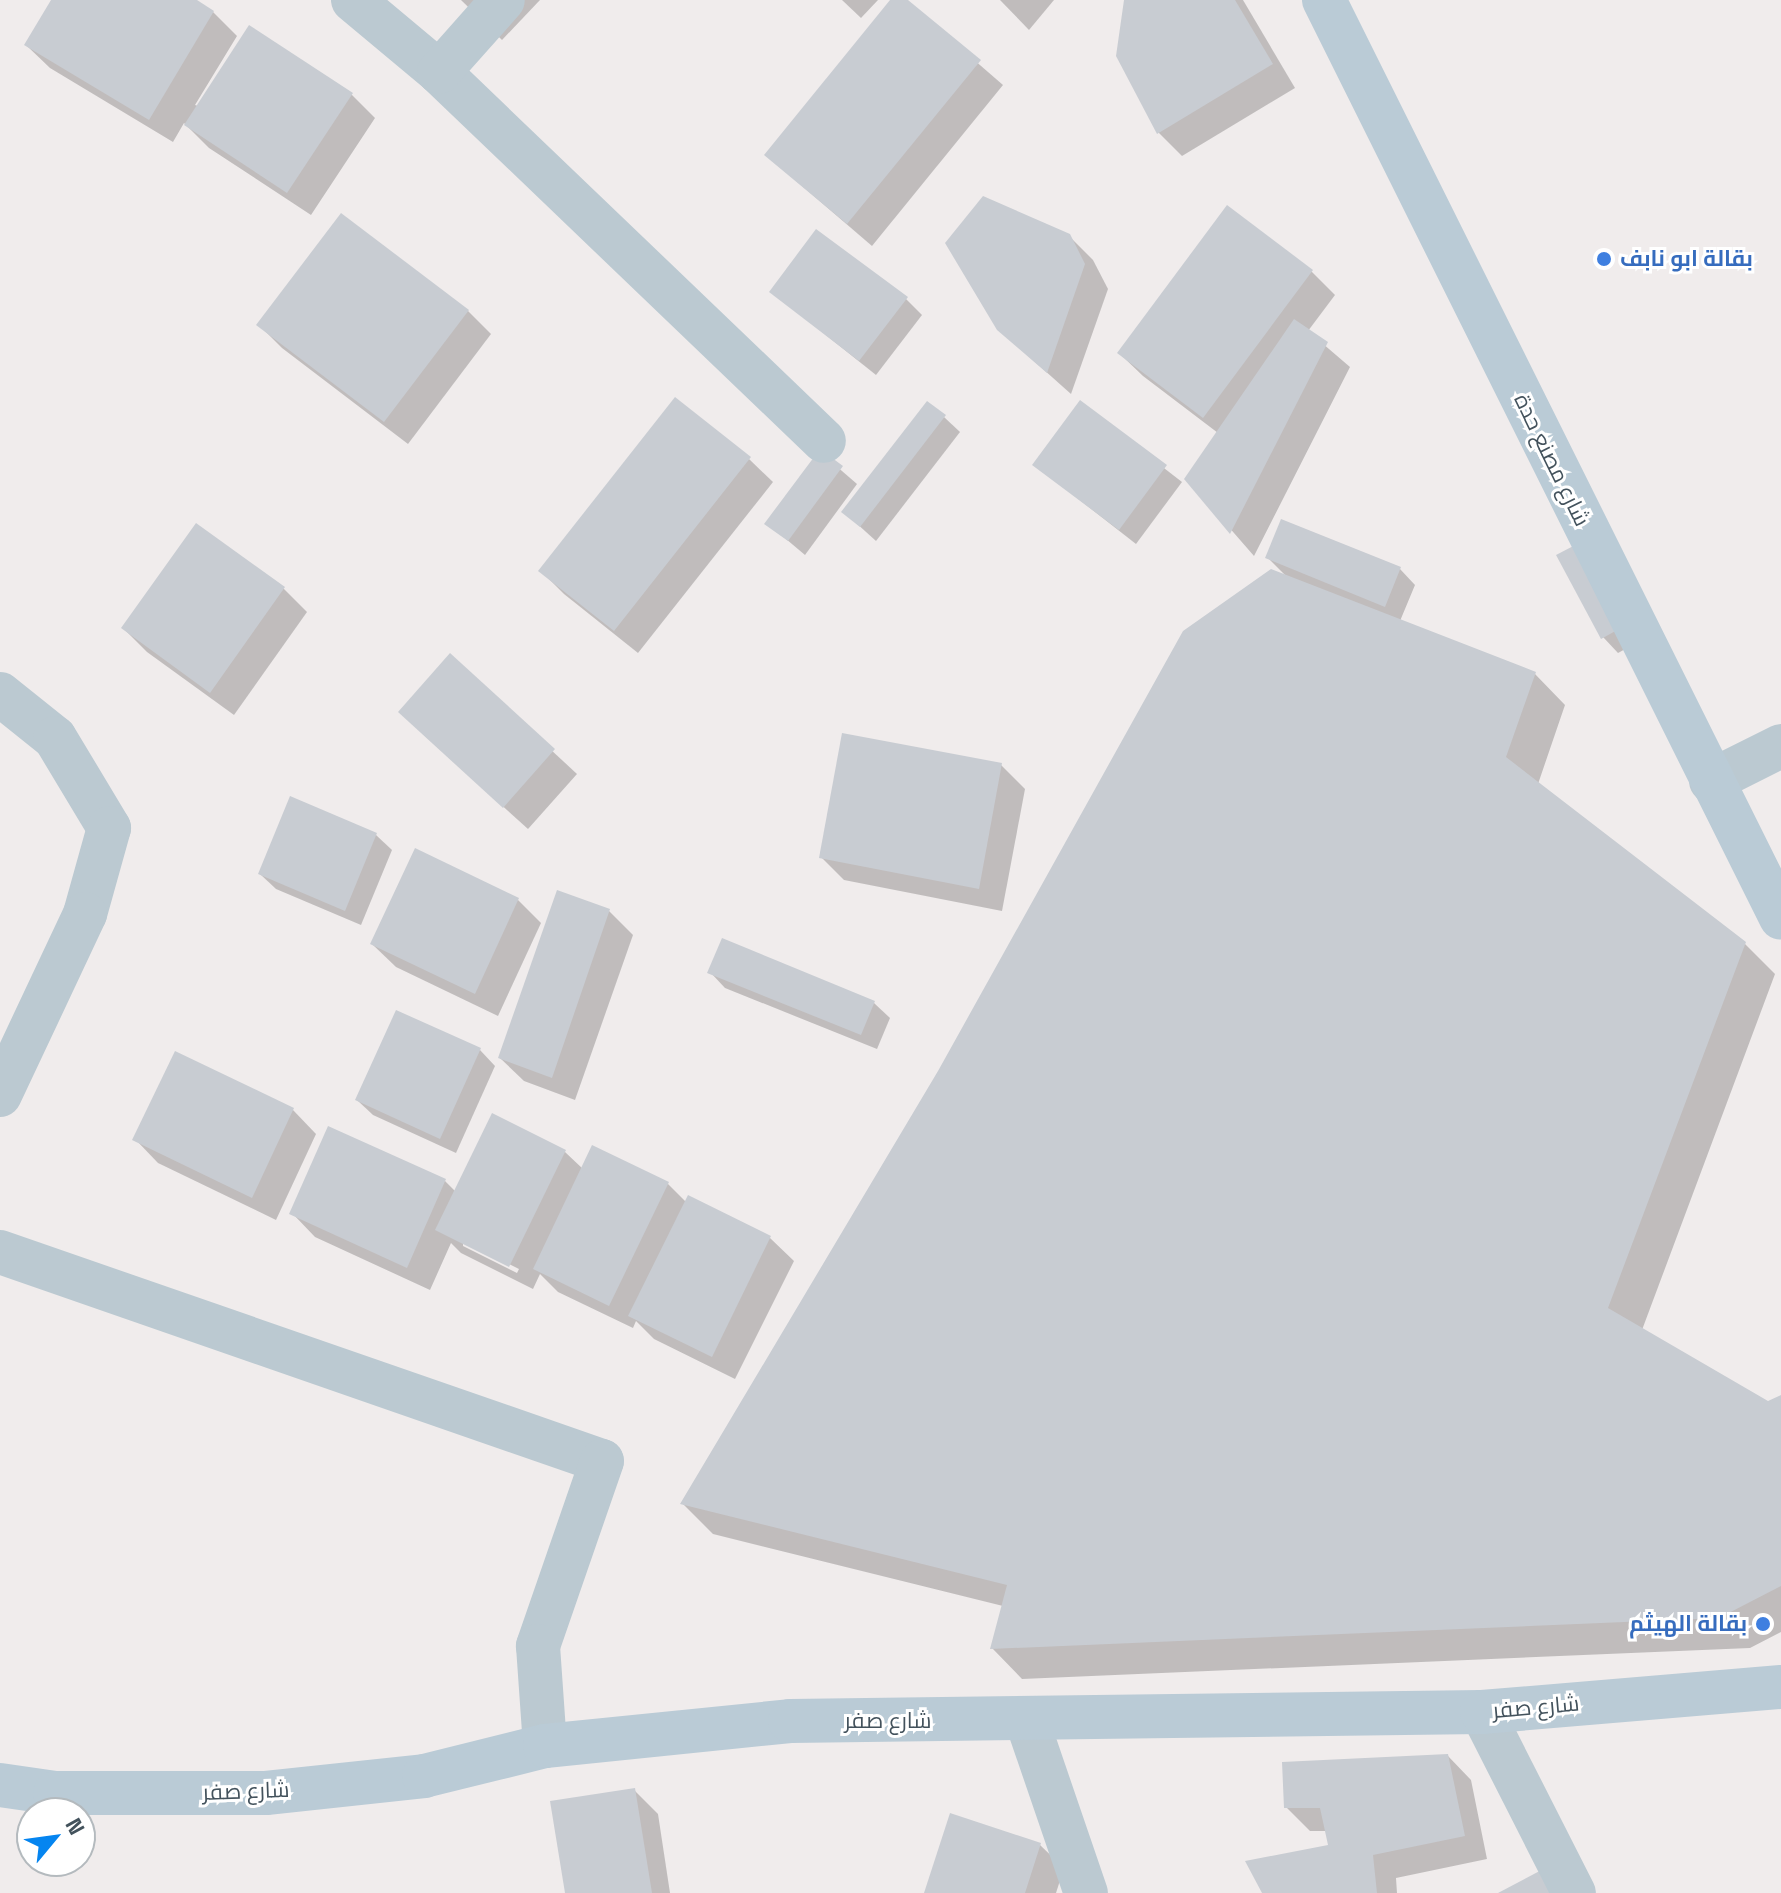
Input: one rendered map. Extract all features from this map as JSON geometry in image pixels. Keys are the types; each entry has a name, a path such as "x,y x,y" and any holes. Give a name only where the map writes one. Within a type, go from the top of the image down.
{"street":[{"path":"353,0 439,72 824,441"},
{"path":"439,72 503,0"},
{"name":"شارع مصنع حدة","path":"1324,0 1781,918"},
{"path":"0,694 55,738 109,828 85,914 0,1095"},
{"path":"1711,781 1781,746"},
{"path":"0,1252 602,1461 538,1646 545,1746"},
{"name":"شارع صفر","path":"0,1785 55,1793 266,1793 424,1776 545,1746 790,1721 1027,1721 1482,1712 1781,1687"},
{"path":"1482,1712 1574,1893"},
{"path":"1027,1721 1086,1893"}],"building":[{"path":"51,0 197,0 214,11 149,120 24,45"},
{"path":"890,0 908,0 981,60 847,224 764,155"},
{"path":"1124,0 1235,0 1273,64 1157,134 1116,56"},
{"path":"249,25 353,93 287,193 184,125"},
{"path":"983,196 1070,234 1085,264 1047,373 997,330 945,243"},
{"path":"1227,205 1313,270 1203,418 1117,353"},
{"path":"341,213 469,310 384,422 256,325"},
{"path":"816,229 908,297 859,361 769,292"},
{"path":"1294,319 1328,342 1230,534 1184,479"},
{"path":"675,397 751,457 614,631 538,571"},
{"path":"1080,400 1167,465 1119,530 1032,465"},
{"path":"927,401 946,415 860,527 841,512"},
{"path":"820,449 843,466 788,541 764,524"},
{"path":"1281,519 1401,567 1385,607 1265,558"},
{"path":"196,523 285,587 210,693 121,628"},
{"path":"1583,541 1628,624 1601,639 1556,555"},
{"path":"1271,569 1536,672 1506,757 1746,942 1608,1308 1768,1401 1781,1395 1781,1586 1719,1618 990,1649 1007,1585 680,1504 938,1071 1183,631"},
{"path":"450,653 555,749 503,808 398,712"},
{"path":"842,733 1002,763 979,889 819,858"},
{"path":"290,796 377,833 345,911 258,874"},
{"path":"415,848 519,898 475,994 370,944"},
{"path":"557,890 610,909 552,1078 498,1058"},
{"path":"722,938 875,1001 861,1035 707,973"},
{"path":"396,1010 481,1048 440,1139 355,1100"},
{"path":"175,1051 294,1108 252,1198 132,1140"},
{"path":"492,1113 566,1150 509,1267 435,1230"},
{"path":"328,1126 446,1179 407,1268 289,1214"},
{"path":"592,1145 669,1182 609,1306 533,1269"},
{"path":"688,1195 771,1236 712,1357 628,1316"},
{"path":"1448,1754 1465,1836 1373,1855 1377,1893 1262,1893 1245,1861 1328,1845 1320,1808 1284,1808 1282,1762"},
{"path":"635,1788 652,1893 565,1893 550,1801"},
{"path":"950,1813 1041,1843 1025,1893 924,1893"},
{"path":"1568,1856 1587,1893 1498,1893"}],"place":[{"name":"بقالة ابو نابف","path":"1604,259"},
{"name":"بقالة الهيثم","path":"1763,1624"}]}
